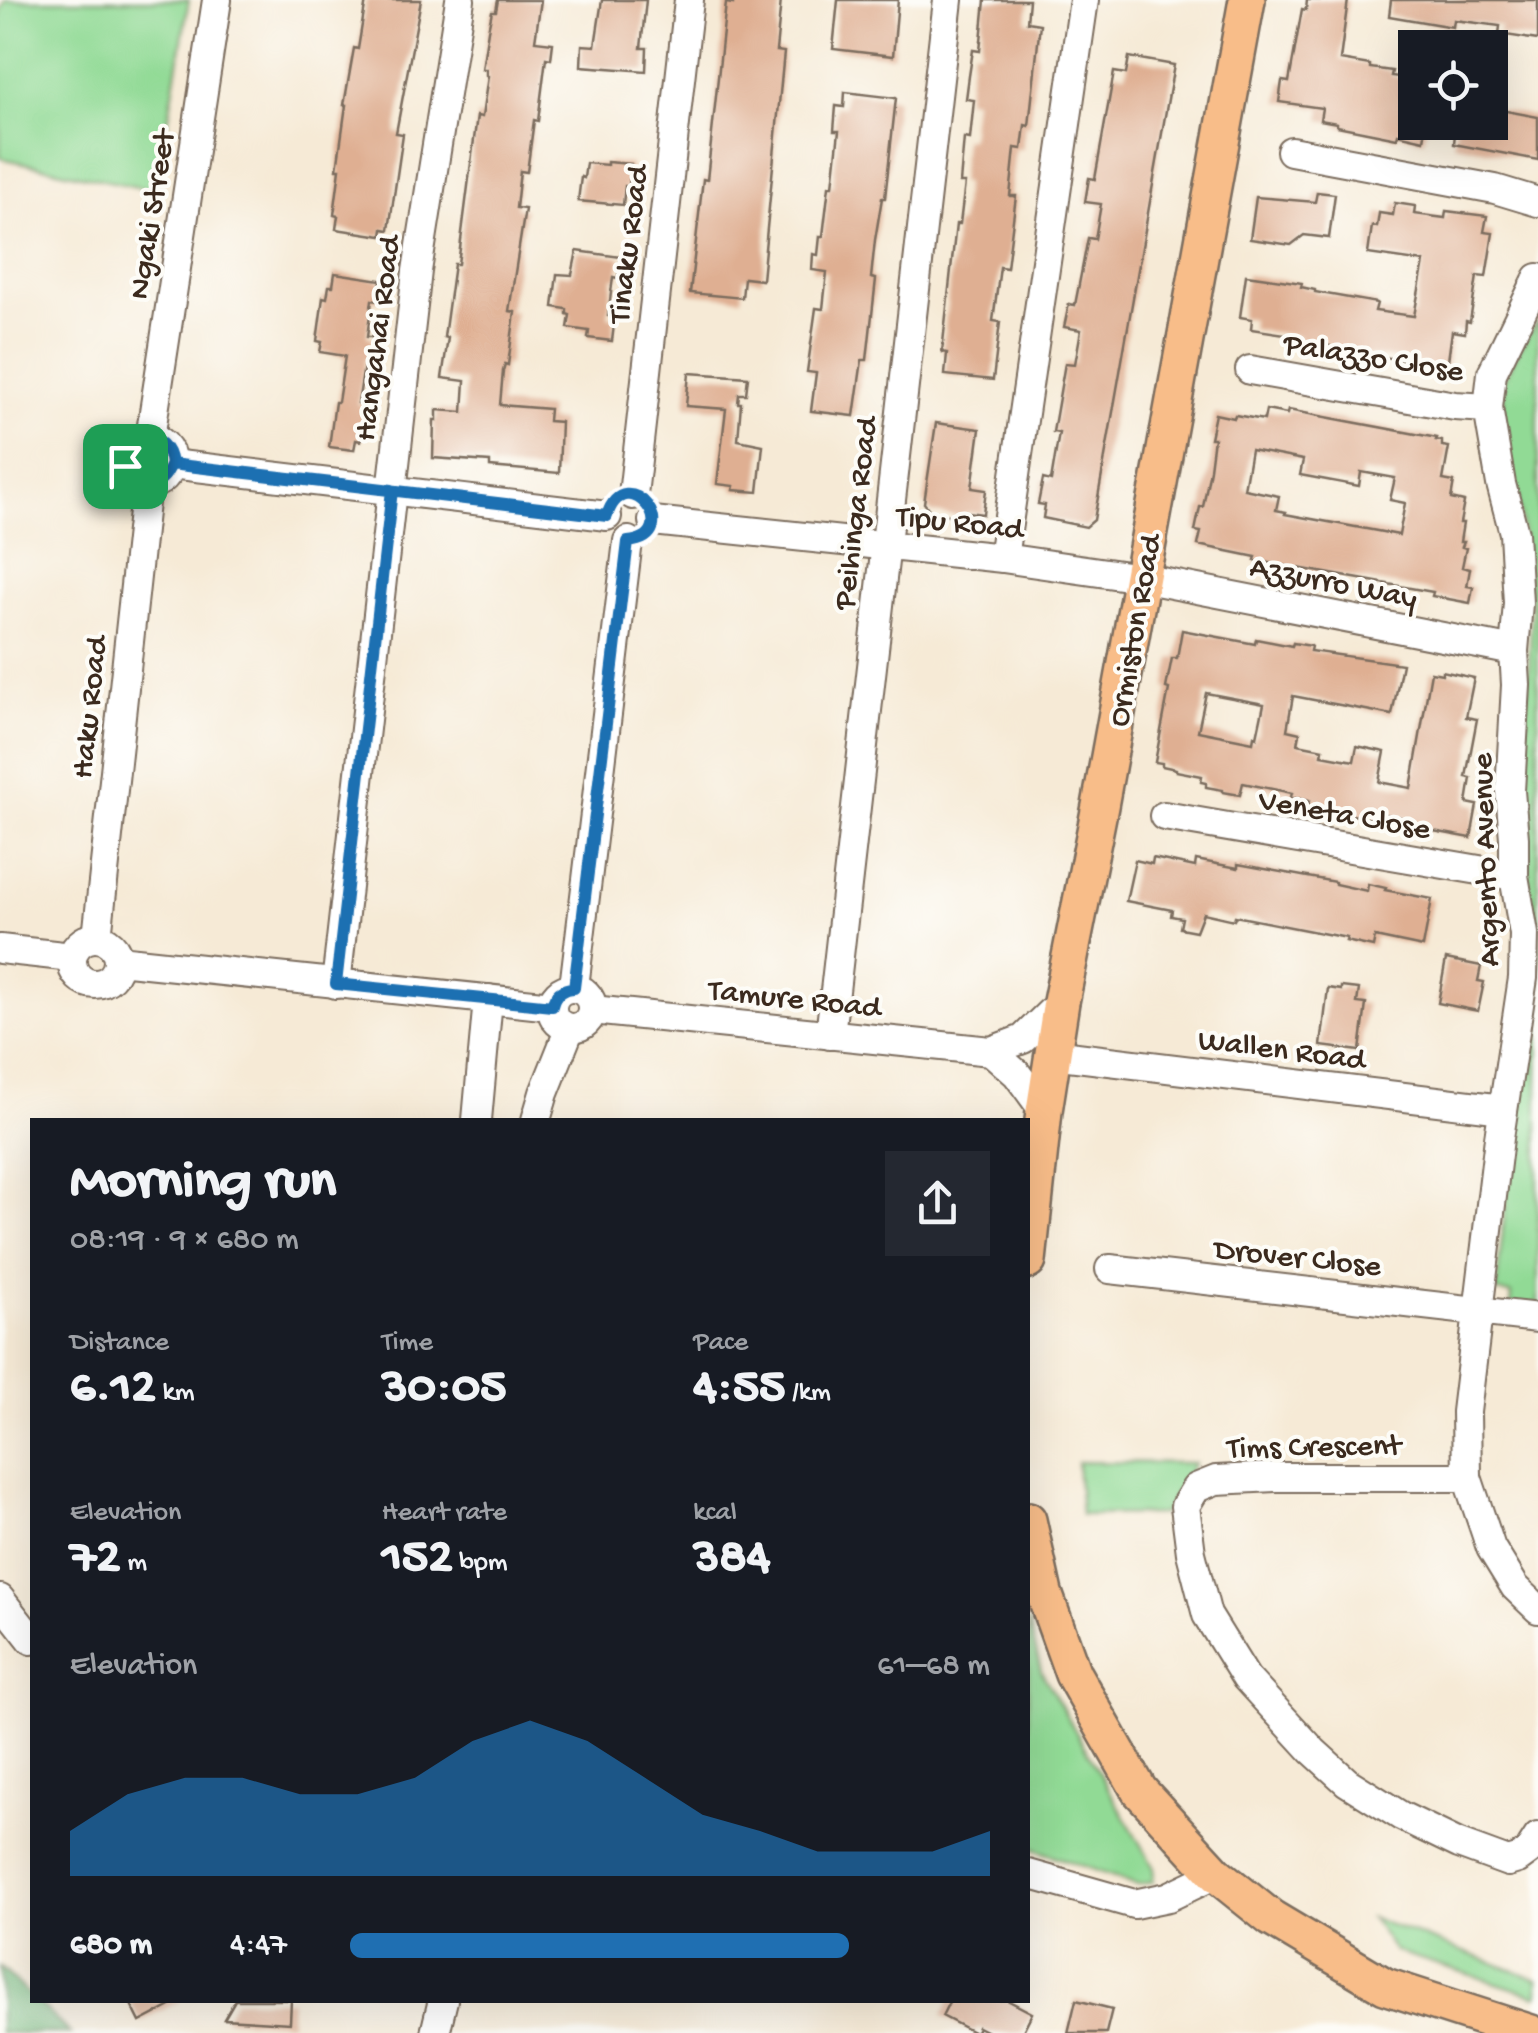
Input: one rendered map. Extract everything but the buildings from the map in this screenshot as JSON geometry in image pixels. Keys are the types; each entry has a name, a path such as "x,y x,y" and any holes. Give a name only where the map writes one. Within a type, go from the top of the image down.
{"main road":[{"name":"Ormiston Road","path":"1030,1242 1061,1002 1247,0"},
{"path":"1030,1528 1052,1620 1073,1674 1139,1790 1216,1874 1271,1918 1384,1986 1532,2033"}],"street":[{"name":"Ngaki Street","path":"150,438 217,0"},
{"name":"Hangahai Road","path":"336,984 418,271 460,0"},
{"name":"Tinaku Road","path":"633,495 690,0"},
{"name":"Peihinga Road","path":"830,1035 948,0"},
{"path":"1004,558 1084,0"},
{"path":"1291,151 1495,190 1538,202"},
{"name":"Argento Avenue","path":"1538,278 1492,373 1488,408 1514,534 1518,603 1510,791 1514,876 1524,934 1522,978 1466,1412 1468,1477 1491,1548 1516,1587 1538,1609"},
{"name":"Palazzo Close","path":"1250,370 1454,406 1488,408"},
{"path":"150,438 164,444 171,464 160,481 146,484 133,478 125,459 130,446 150,438"},
{"path":"171,464 607,516"},
{"name":"Haku Road","path":"97,938 146,484"},
{"path":"633,495 650,507 653,521 647,534 628,542 610,530 607,516 613,503 633,495"},
{"name":"Tipu Road","path":"653,521 1004,558 1141,578"},
{"path":"537,1118 566,1007 628,542"},
{"name":"Azzurro Way","path":"1141,578 1514,651"},
{"name":"Veneta Close","path":"1164,816 1514,876"},
{"path":"97,938 109,943 118,960 111,978 92,984 76,975 72,957 81,942 97,938"},
{"path":"0,949 72,957"},
{"path":"118,960 566,1007"},
{"name":"Tamure Road","path":"566,1007 586,992 592,1010 991,1051"},
{"path":"477,1118 488,999"},
{"path":"1044,1111 1017,1074 991,1051 1023,1039 1061,1002"},
{"name":"Wallen Road","path":"1052,1054 1503,1109"},
{"name":"Drover Close","path":"1110,1269 1538,1318"},
{"name":"Tims Crescent","path":"1468,1477 1216,1480 1196,1488 1186,1506 1191,1552 1207,1614 1246,1678 1312,1751 1347,1782 1401,1816 1508,1862 1529,1851 1538,1837"},
{"path":"0,1599 30,1637"},
{"path":"1030,1875 1134,1904 1168,1897 1216,1874"},
{"path":"435,2033 442,2003"}],"green space":[{"path":"5,0 189,0 156,191 0,158 0,12"},
{"path":"1538,321 1538,1306 1510,1305 1511,1294 1496,1292 1534,972 1524,756 1532,610 1518,496 1502,430 1504,380"},
{"path":"1077,1462 1194,1463 1163,1514 1081,1515"},
{"path":"1030,1629 1041,1671 1154,1868 1153,1882 1137,1885 1030,1848"},
{"path":"1371,1918 1538,1979 1538,1996 1394,1951"},
{"path":"0,1967 30,1995 30,2003 38,2003 70,2033 0,2033"}],"route":[{"path":"125,466 130,446 150,438 164,444 171,464 607,516 618,498 633,495 646,501 653,514 651,528 642,538 628,542 574,988 557,994 552,1006 336,984 392,490 171,464 160,481 146,484 133,478 125,466"}]}
